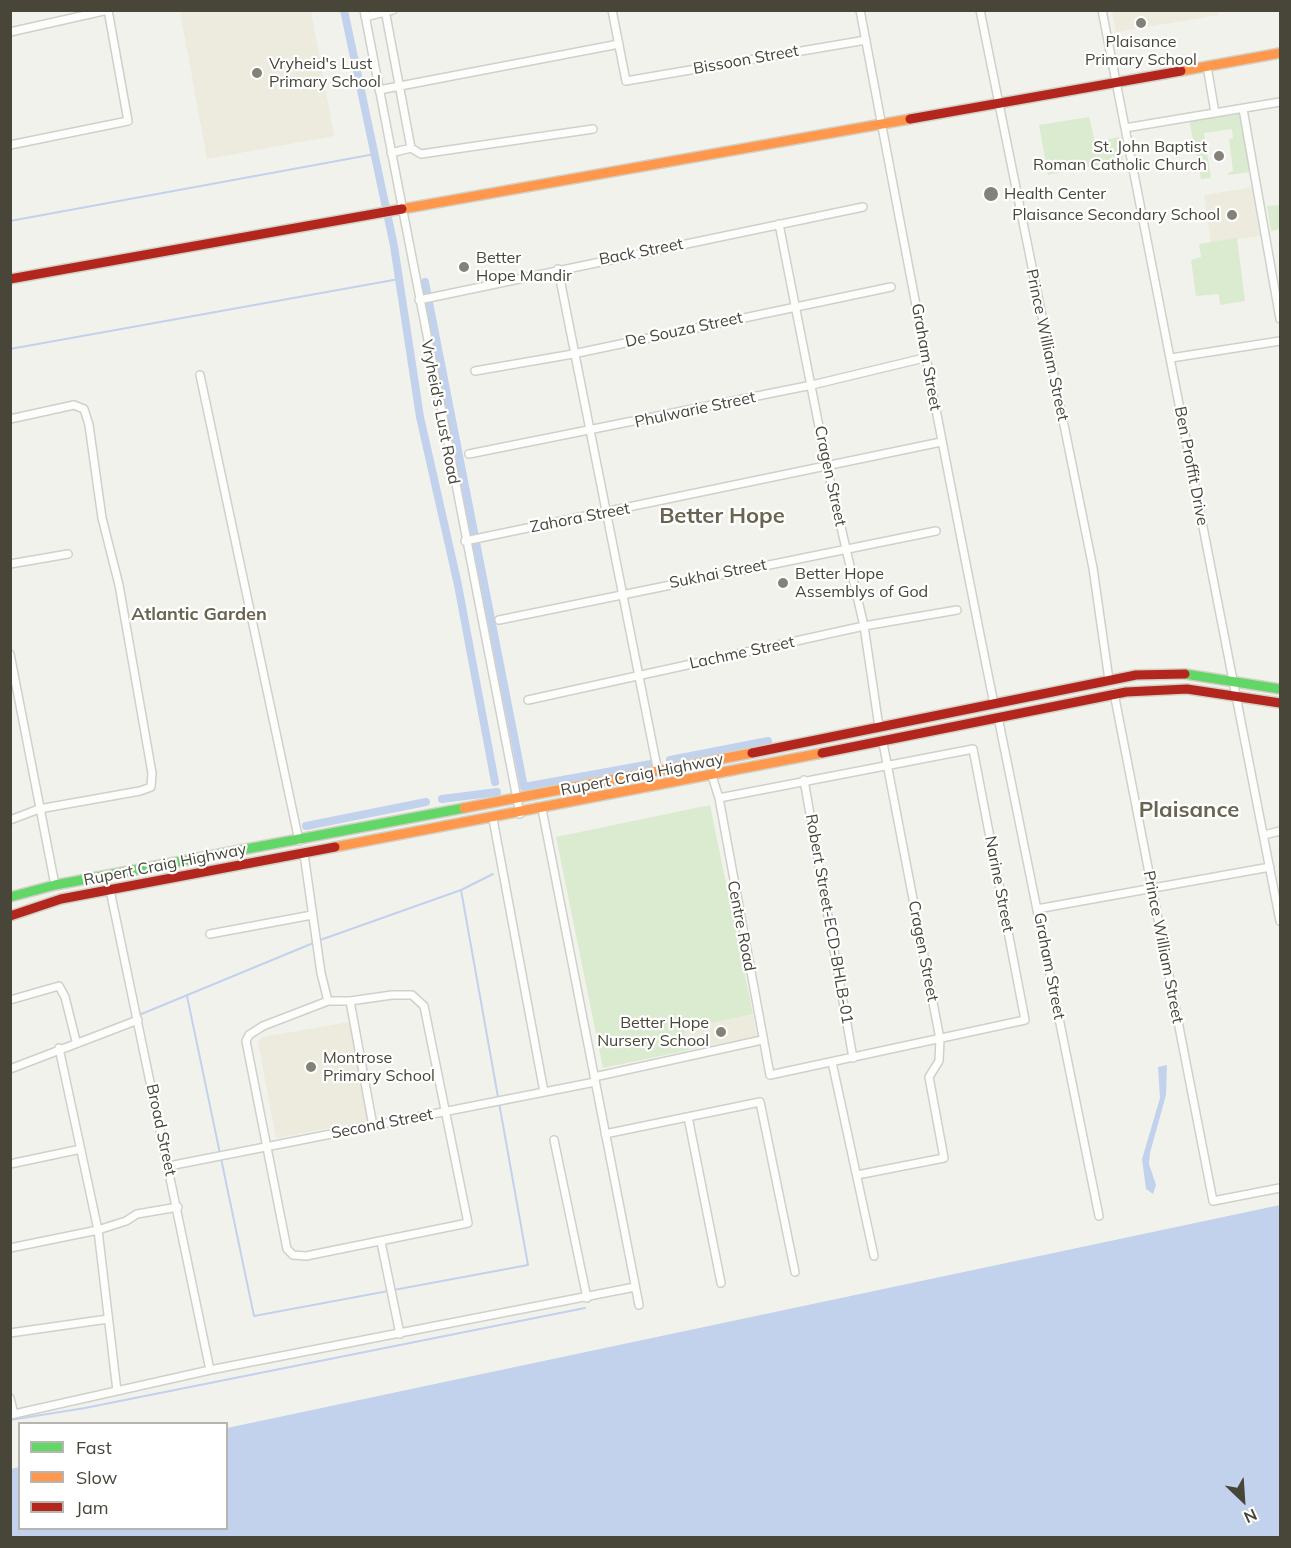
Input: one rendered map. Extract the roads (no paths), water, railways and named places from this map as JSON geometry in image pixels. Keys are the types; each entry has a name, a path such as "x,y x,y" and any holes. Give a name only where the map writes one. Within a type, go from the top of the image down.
{"main road":[{"path":"10,279 1281,53"},
{"name":"Rupert Craig Highway","path":"10,897 55,885 658,772 1109,680 1165,672 1196,673 1281,689"},
{"name":"Rupert Craig Highway","path":"10,916 60,900 712,777 1114,693 1172,688 1211,693 1236,700 1281,704"}],"street":[{"path":"10,32 108,10 128,121 10,145"},
{"path":"379,90 619,44 612,10"},
{"name":"Graham Street","path":"860,10 941,442 994,704"},
{"name":"Prince William Street","path":"980,10 1093,568 1109,680"},
{"name":"Ben Proffit Drive","path":"1102,10 1281,921"},
{"path":"364,14 388,11 398,86 411,148"},
{"name":"Vryheid's Lust Road","path":"364,14 391,153 392,212 421,299 520,814"},
{"name":"Bissoon Street","path":"619,44 626,81 866,40"},
{"path":"1207,66 1215,113"},
{"path":"1125,128 1281,102"},
{"path":"1242,108 1281,320"},
{"path":"391,153 411,148 421,154 593,129"},
{"name":"Back Street","path":"421,299 863,207"},
{"name":"Cragen Street","path":"779,224 827,467 864,626 879,728"},
{"path":"558,269 588,432 658,772"},
{"name":"De Souza Street","path":"475,371 573,354 891,287"},
{"path":"1171,358 1281,341"},
{"name":"Phulwarie Street","path":"469,454 588,432 812,385 920,358"},
{"path":"200,375 299,841"},
{"path":"10,419 74,405 84,409 89,426 109,552 119,585 152,773 151,787 140,791 39,809 10,820"},
{"name":"Zahora Street","path":"467,540 941,442"},
{"name":"Sukhai Street","path":"499,620 622,593 936,531"},
{"path":"10,564 68,554"},
{"name":"Lachme Street","path":"528,700 864,626 957,610"},
{"path":"10,654 55,885"},
{"name":"Prince William Street","path":"1114,693 1213,1201 1281,1188"},
{"name":"Graham Street","path":"998,717 1099,1216"},
{"name":"Cragen Street","path":"857,1175 944,1158 928,1077 939,1061 940,1039 883,742"},
{"name":"Narine Street","path":"888,764 973,749 1025,1020 940,1039"},
{"path":"719,798 888,764"},
{"name":"Centre Road","path":"712,777 719,798 770,1075 832,1062"},
{"name":"Robert Street-ECD-BHLB-01","path":"804,780 854,1058"},
{"path":"542,809 639,1305"},
{"path":"493,819 544,1092"},
{"path":"1264,835 1281,831"},
{"path":"304,854 318,952 328,1001"},
{"path":"1037,909 1270,867"},
{"name":"Broad Street","path":"110,890 178,1207 210,1370"},
{"path":"210,934 312,915"},
{"path":"10,1000 59,986 65,997 76,1041"},
{"path":"392,995 412,995 424,1006 468,1223 306,1256 289,1252 265,1147 246,1041 249,1035 263,1026 314,1009 328,1001 350,1001 392,995"},
{"path":"350,1001 374,1126"},
{"path":"10,1069 76,1041 138,1020"},
{"path":"874,1256 832,1062 940,1039"},
{"name":"Second Street","path":"169,1166 544,1092 762,1040"},
{"path":"59,1048 98,1230 117,1391"},
{"path":"605,1134 760,1102 795,1272"},
{"path":"688,1117 721,1283"},
{"path":"554,1140 586,1298"},
{"path":"10,1164 81,1149"},
{"path":"10,1248 98,1230 126,1221 136,1214 178,1207"},
{"path":"381,1242 400,1334"},
{"path":"10,1398 12,1414 210,1370 635,1287"},
{"path":"10,1333 108,1319"}],"water":[{"path":"1167,1065 1166,1095 1150,1153 1149,1164 1156,1185 1153,1194 1146,1189 1142,1159 1160,1098 1158,1067"},
{"path":"1280,1205 1280,1537 11,1537 11,1469 18,1467 18,1530 228,1530 228,1428"}],"waterway":[{"path":"344,10 394,246 420,417 458,585 495,782"},
{"path":"10,221 375,154"},
{"path":"10,349 399,279"},
{"path":"425,282 524,787 651,764"},
{"path":"670,760 768,741"},
{"path":"442,799 497,792"},
{"path":"306,826 426,802"},
{"path":"461,890 493,874"},
{"path":"139,1015 323,939 461,890 528,1265 254,1316 187,996"},
{"path":"10,1420 85,1408 585,1308"}],"place":[{"name":"Plaisance Primary School","path":"1141,23"},
{"name":"Vryheid's Lust Primary School","path":"257,73"},
{"name":"St. John Baptist Roman Catholic Church","path":"1219,156"},
{"name":"Health Center","path":"991,194"},
{"name":"Plaisance Secondary School","path":"1232,215"},
{"name":"Better Hope Mandir","path":"464,267"},
{"name":"Better Hope Assemblys of God","path":"783,583"},
{"name":"Better Hope Nursery School","path":"721,1032"},
{"name":"Montrose Primary School","path":"311,1067"}],"district":[{"name":"Better Hope","path":"722,516"},
{"name":"Atlantic Garden","path":"199,615"},
{"name":"Plaisance","path":"1189,810"}]}
